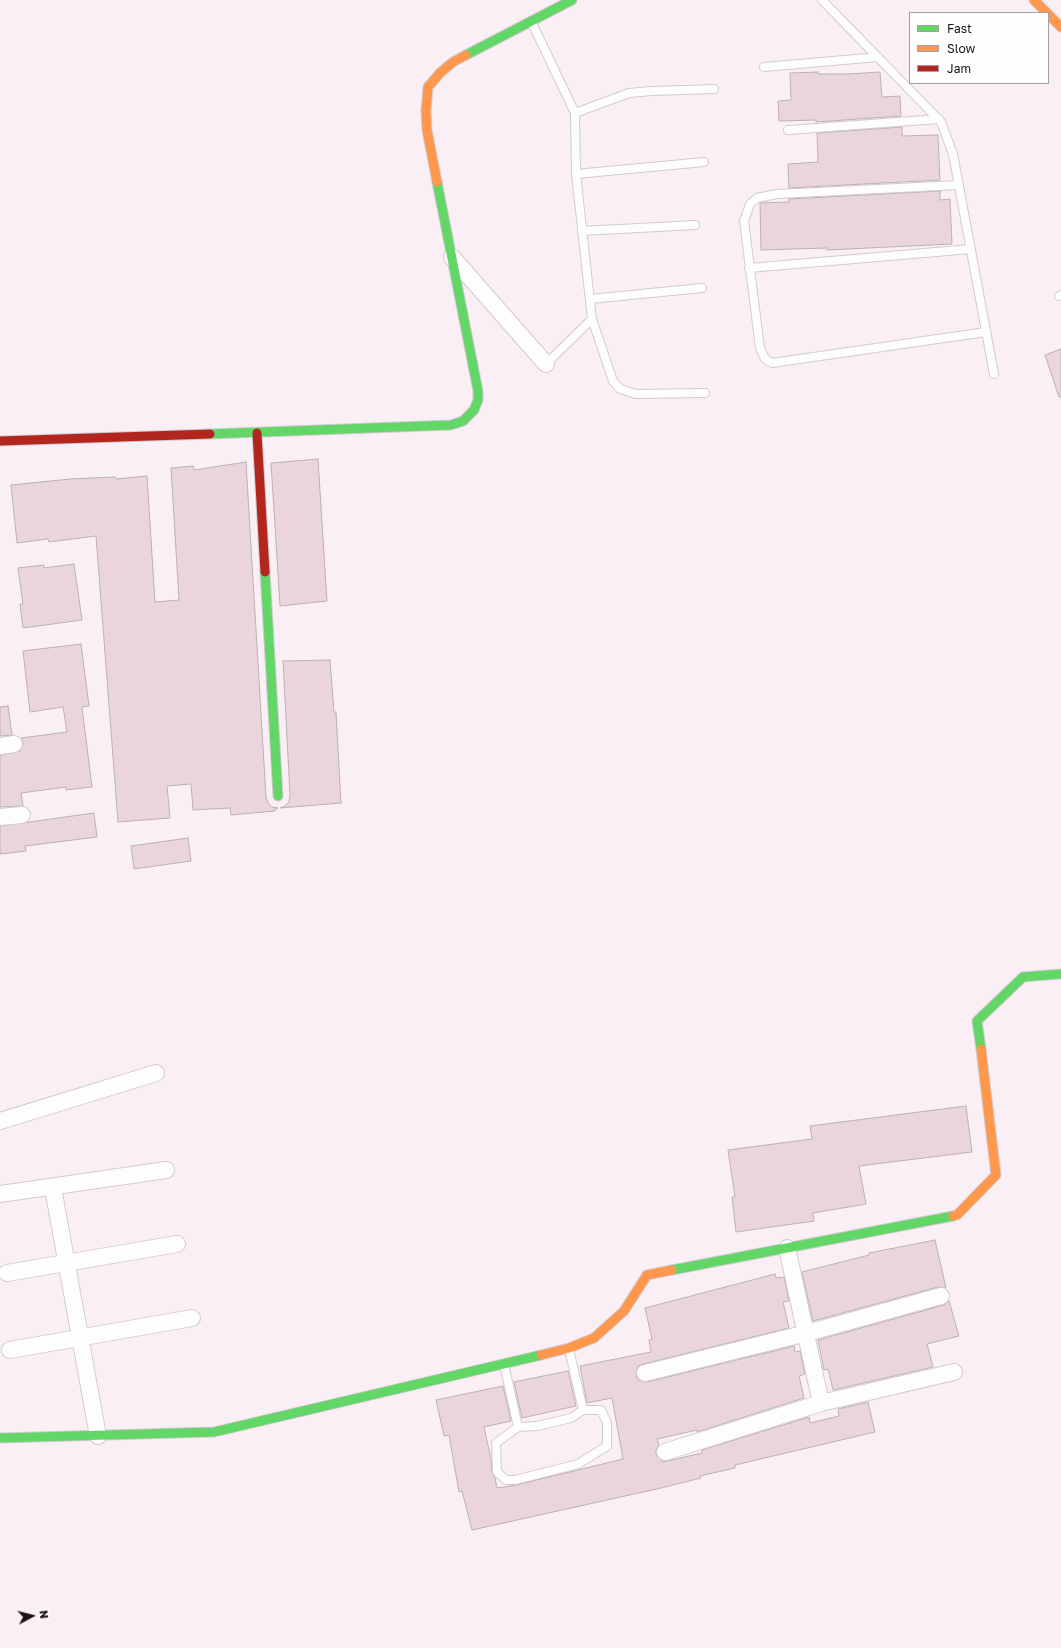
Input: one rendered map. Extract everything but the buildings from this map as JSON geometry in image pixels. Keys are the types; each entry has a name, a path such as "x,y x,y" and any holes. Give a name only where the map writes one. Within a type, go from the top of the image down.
{"street":[{"path":"0,441 451,425 463,421 474,410 478,400 478,391 427,130 426,111 428,87 440,73 453,62 572,0"},
{"path":"1034,0 1046,12"},
{"path":"1049,15 1061,27"},
{"path":"452,257 546,364"},
{"path":"257,433 278,796"},
{"path":"0,817 22,815"},
{"path":"0,1438 214,1432 569,1348 594,1338 624,1311 647,1275 957,1215 996,1175 977,1021 1023,977 1061,974"},
{"path":"0,1121 156,1074"},
{"path":"0,1194 53,1188 166,1170"},
{"path":"53,1188 98,1436"},
{"path":"7,1273 177,1244"},
{"path":"787,1248 821,1403"},
{"path":"645,1373 806,1333 941,1296"},
{"path":"10,1350 192,1318"},
{"path":"665,1452 821,1403 954,1372"}],"lane":[{"path":"822,0 939,119 953,154 994,374"},
{"path":"531,22 575,113 576,174 592,320 613,381 620,389 636,394 705,393"},
{"path":"764,67 878,57"},
{"path":"575,113 629,93 714,89"},
{"path":"788,130 939,119"},
{"path":"576,174 704,162"},
{"path":"959,185 777,194 757,198 750,204 744,221 760,348 765,359 772,362 986,332"},
{"path":"582,231 695,225"},
{"path":"749,268 971,249"},
{"path":"590,300 702,288"},
{"path":"546,364 592,320"},
{"path":"569,1348 583,1410"},
{"path":"504,1364 518,1427"},
{"path":"583,1410 601,1410 607,1423 607,1446 578,1464 515,1480 506,1480 497,1472 496,1442 518,1427 537,1426 571,1418 583,1410"}],"traffic: fast":[{"path":"466,55 572,0"},
{"path":"210,434 451,425 463,421 474,410 478,400 478,391 437,182"},
{"path":"265,572 278,796"},
{"path":"981,1049 977,1021 1023,977 1061,974"},
{"path":"672,1270 953,1216"},
{"path":"0,1438 214,1432 541,1355"}],"traffic: slow":[{"path":"1034,0 1046,12"},
{"path":"1049,15 1061,27"},
{"path":"437,182 427,130 426,111 428,87 440,73 453,62 466,55"},
{"path":"953,1216 957,1215 996,1175 981,1049"},
{"path":"541,1355 569,1348 594,1338 624,1311 647,1275 672,1270"}],"traffic: jam":[{"path":"257,433 265,572"},
{"path":"0,441 210,434"}]}
